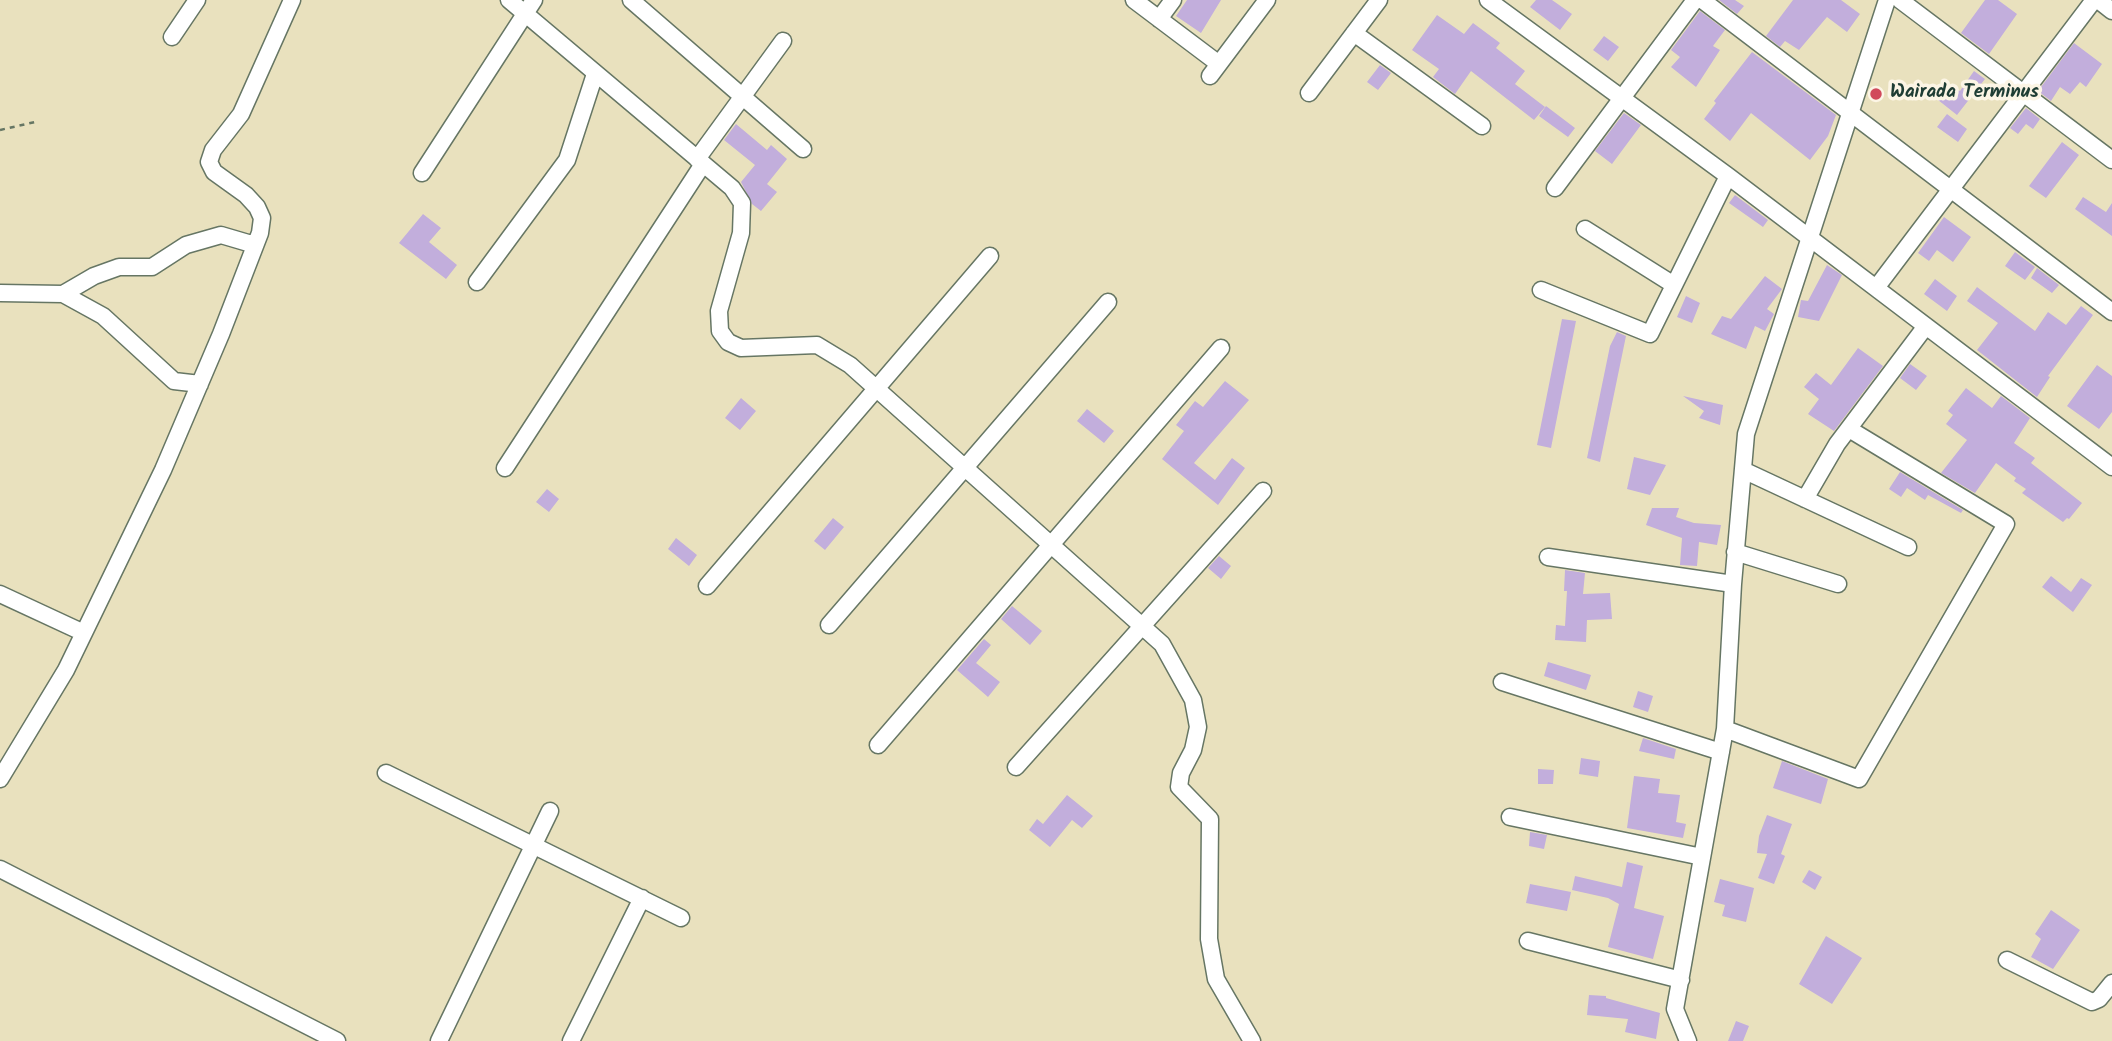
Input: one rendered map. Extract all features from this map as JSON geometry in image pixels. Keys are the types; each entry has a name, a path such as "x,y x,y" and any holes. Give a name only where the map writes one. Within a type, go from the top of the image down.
{"street":[{"path":"172,37 197,0"},
{"path":"0,779 66,670 163,470 221,334 255,245 262,218 257,207 246,195 214,172 209,162 213,150 241,114 292,0"},
{"path":"509,0 732,188 742,203 741,233 719,311 720,331 728,342 741,348 817,345 850,365 1161,644 1193,700 1198,727 1193,750 1181,773 1179,788 1210,819 1209,939 1216,979 1252,1041"},
{"path":"422,173 534,0"},
{"path":"631,0 803,149"},
{"path":"1134,0 1215,70 1267,0"},
{"path":"1159,19 1173,0"},
{"path":"1308,93 1379,0"},
{"path":"1489,0 1728,176 2112,467"},
{"path":"1555,188 1695,0"},
{"path":"1702,0 2112,312"},
{"path":"1688,1041 1675,1009 1726,729 1735,552 1746,434 1887,0"},
{"path":"1900,0 2112,160"},
{"path":"1876,288 2096,0 2112,10"},
{"path":"1354,33 1482,126"},
{"path":"505,468 700,162 783,41"},
{"path":"477,282 567,160 595,74"},
{"path":"1541,290 1650,334 1728,176"},
{"path":"1586,229 1674,285"},
{"path":"63,294 94,276 119,267 152,267 186,245 221,235 255,245"},
{"path":"707,586 990,256"},
{"path":"0,293 63,294 103,316 174,382 200,384"},
{"path":"828,625 1108,302"},
{"path":"1805,499 1837,444 1926,326"},
{"path":"878,744 1222,348"},
{"path":"1726,729 1859,779 2006,524 1849,429"},
{"path":"1743,470 1908,547"},
{"path":"1016,767 1263,491"},
{"path":"1735,552 1839,584"},
{"path":"1548,557 1733,584"},
{"path":"0,594 84,633"},
{"path":"1502,682 1721,752"},
{"path":"386,773 681,918"},
{"path":"439,1041 550,811"},
{"path":"1510,817 1702,857"},
{"path":"0,869 337,1041"},
{"path":"571,1041 642,898"},
{"path":"1528,942 1681,980"},
{"path":"2007,960 2092,1002 2099,999 2112,983"}],"path":[{"path":"0,130 35,122"}],"building":[{"path":"1187,0 1221,0 1201,33 1176,16"},
{"path":"1536,0 1552,0 1572,14 1560,30 1530,7"},
{"path":"1719,0 1735,0 1744,6 1737,14"},
{"path":"1793,0 1841,0 1860,14 1847,32 1827,17 1799,50 1785,41 1780,47 1766,36"},
{"path":"1985,0 1998,0 2017,14 1989,54 1961,33"},
{"path":"1700,11 1725,30 1713,46 1720,50 1696,87 1671,67 1680,57 1671,50"},
{"path":"1437,15 1464,34 1473,23 1500,43 1496,48 1525,71 1515,84 1545,107 1534,120 1471,71 1455,94 1433,77 1439,69 1412,50"},
{"path":"1604,36 1619,47 1608,61 1593,50"},
{"path":"2074,43 2102,64 2086,87 2080,82 2070,94 2060,87 2051,101 2038,91"},
{"path":"1752,52 1836,115 1828,136 1810,160 1751,113 1730,141 1704,119 1716,103 1714,101"},
{"path":"1380,65 1391,73 1378,90 1367,82"},
{"path":"1974,71 1985,79 1957,115 1933,96 1944,82 1960,91"},
{"path":"1546,106 1575,128 1568,137 1539,116"},
{"path":"2026,108 2040,119 2033,129 2026,124 2018,134 2010,128"},
{"path":"1624,113 1641,125 1612,164 1595,151"},
{"path":"1947,114 1967,129 1958,142 1937,127"},
{"path":"736,124 767,150 771,145 787,159 767,184 777,192 761,211 752,204 741,182 755,165 724,140"},
{"path":"2062,142 2079,155 2046,198 2029,186"},
{"path":"1735,195 1768,220 1763,227 1729,203"},
{"path":"2083,197 2106,212 2112,203 2112,236 2075,209"},
{"path":"423,214 441,228 429,242 457,265 446,279 399,243"},
{"path":"1944,217 1971,237 1953,262 1937,250 1929,261 1918,253"},
{"path":"2015,252 2035,267 2025,280 2005,266"},
{"path":"1827,265 1842,275 1819,321 1798,317 1801,300 1808,301"},
{"path":"2037,268 2059,285 2052,293 2031,278"},
{"path":"1765,276 1782,289 1767,309 1774,314 1765,331 1755,326 1746,349 1711,334 1722,316 1731,319"},
{"path":"1935,279 1957,296 1947,311 1924,294"},
{"path":"1977,287 2035,331 2048,312 2066,325 2081,306 2093,315 2048,376 2050,377 2037,397 1977,350 1998,323 1967,301"},
{"path":"1686,296 1700,303 1692,323 1677,317"},
{"path":"1562,319 1576,321 1551,448 1537,445"},
{"path":"1617,332 1626,336 1600,462 1587,458 1610,346"},
{"path":"1858,348 1883,366 1834,431 1808,414 1819,399 1804,387 1816,373 1831,385"},
{"path":"1910,364 1927,376 1916,390 1900,378"},
{"path":"2097,365 2112,376 2112,412 2099,429 2067,406"},
{"path":"1225,381 1249,400 1194,463 1215,480 1232,458 1245,468 1218,505 1162,459 1184,431 1176,425 1195,401 1203,407"},
{"path":"1966,388 1992,408 2001,396 2030,418 2014,443 2035,458 2031,463 2082,503 2069,519 2063,522 2022,493 2026,489 1996,463 1975,493 1941,473 1967,440 1946,424 1953,415 1948,411"},
{"path":"1683,396 1723,405 1720,425 1699,418 1704,411"},
{"path":"741,398 756,411 740,430 725,418"},
{"path":"1087,409 1114,431 1104,443 1077,421"},
{"path":"1634,457 1666,465 1650,495 1627,489"},
{"path":"1900,472 1963,510 1961,513 1928,495 1925,500 1907,488 1901,497 1889,489"},
{"path":"547,489 559,499 549,512 536,502"},
{"path":"1652,508 1679,508 1676,517 1694,523 1721,525 1717,545 1699,542 1697,566 1680,565 1682,538 1646,525"},
{"path":"833,518 844,527 825,550 814,541"},
{"path":"676,538 697,555 689,566 668,549"},
{"path":"1219,556 1231,566 1221,579 1208,568"},
{"path":"1565,570 1585,573 1583,594 1610,593 1612,619 1587,620 1586,642 1555,640 1556,625 1565,626"},
{"path":"2051,576 2071,592 2081,578 2092,585 2073,612 2042,587"},
{"path":"1012,606 1042,631 1030,645 1001,619"},
{"path":"984,639 991,645 976,663 1000,682 988,697 957,670"},
{"path":"1548,662 1591,675 1586,690 1544,676"},
{"path":"1638,691 1653,696 1648,712 1633,707"},
{"path":"1643,738 1676,749 1674,759 1639,751"},
{"path":"1581,758 1600,761 1598,777 1579,774"},
{"path":"1782,761 1828,779 1821,804 1773,788"},
{"path":"1538,769 1554,770 1553,784 1538,784"},
{"path":"1634,776 1660,779 1658,793 1680,795 1676,822 1686,824 1683,838 1627,828"},
{"path":"1067,795 1093,816 1082,828 1072,820 1050,847 1029,830 1037,819 1043,824"},
{"path":"1767,815 1792,824 1781,854 1785,856 1774,884 1758,878 1767,854 1757,853 1759,836"},
{"path":"1530,832 1547,835 1544,849 1529,846"},
{"path":"1627,862 1643,866 1634,908 1664,916 1653,959 1608,947 1619,904 1608,898 1572,890 1575,876 1622,887"},
{"path":"1809,870 1822,877 1815,890 1802,882"},
{"path":"1720,879 1754,888 1746,922 1722,916 1725,905 1714,902"},
{"path":"1530,884 1571,892 1567,911 1526,903"},
{"path":"2051,910 2080,930 2053,969 2031,957 2041,939 2035,934"},
{"path":"1826,936 1862,958 1832,1004 1799,984"},
{"path":"1589,995 1606,996 1660,1013 1656,1039 1625,1032 1628,1019 1587,1015"},
{"path":"1736,1021 1749,1026 1743,1041 1728,1041"}],"place":[{"name":"Wairada Terminus","path":"1876,94"}]}
